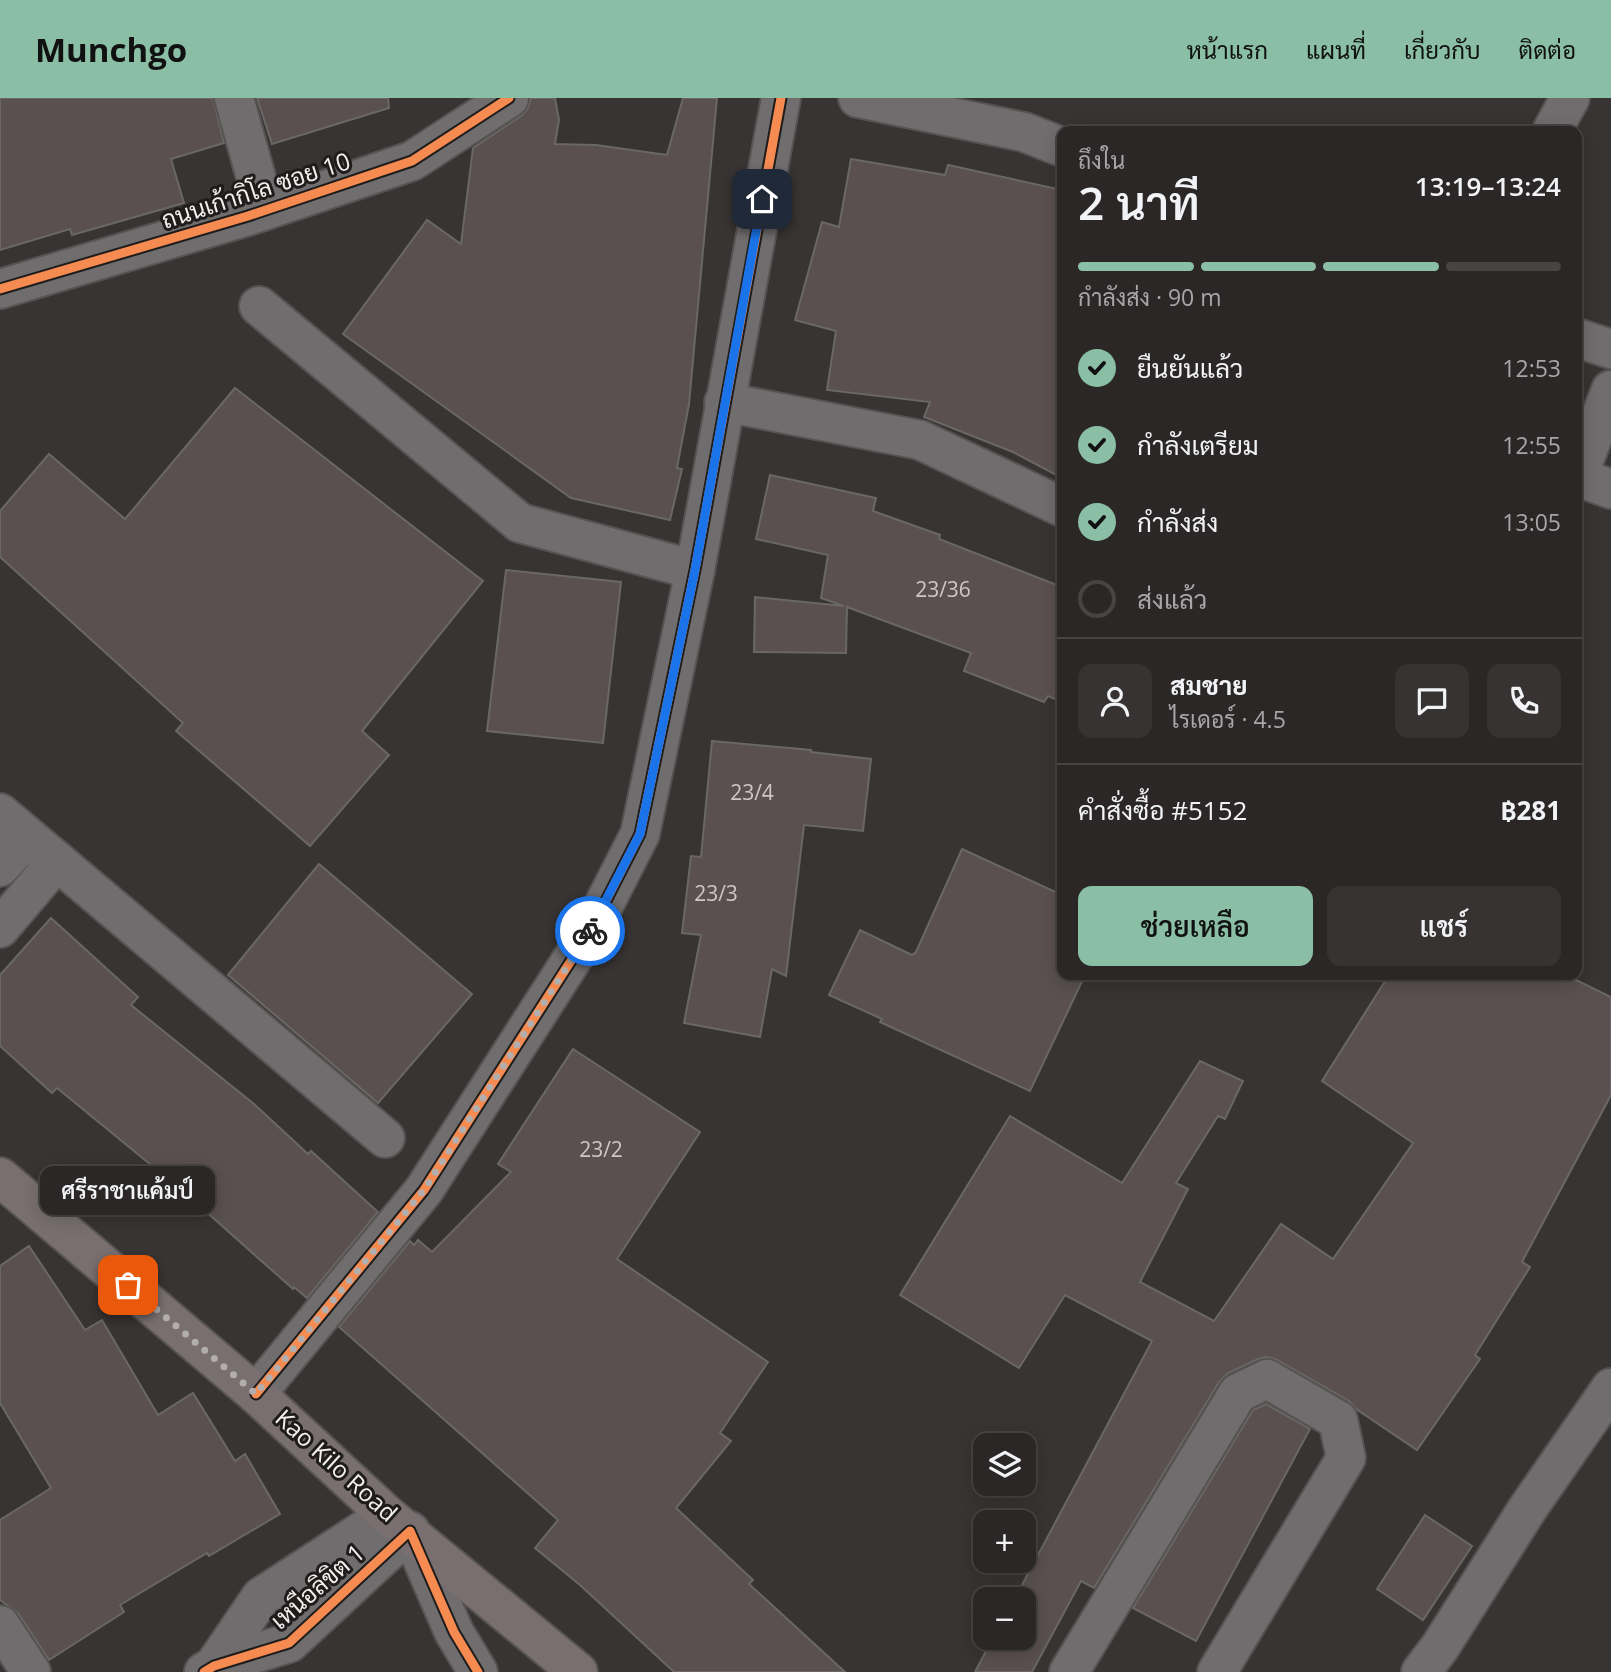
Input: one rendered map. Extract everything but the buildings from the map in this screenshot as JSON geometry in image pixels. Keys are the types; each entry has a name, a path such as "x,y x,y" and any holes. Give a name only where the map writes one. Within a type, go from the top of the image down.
{"main road":[{"name":"Kao Kilo Road","path":"0,1177 256,1394 399,1523 578,1672"}],"street":[{"path":"234,98 265,210"},
{"name":"ถนนเก้ากิโล ซอย 10","path":"0,289 265,210 412,161 509,98"},
{"path":"256,1394 424,1190 592,928 640,834 695,570 781,98"},
{"path":"858,98 1024,132 1057,145"},
{"path":"1555,126 1570,98"},
{"path":"259,306 520,523 695,570"},
{"path":"1582,340 1611,349"},
{"path":"1582,464 1611,390"},
{"path":"724,402 920,440 1057,505"},
{"path":"1582,479 1611,489"},
{"path":"0,867 14,825 386,1138"},
{"path":"0,928 57,861"},
{"path":"1069,1672 1238,1393 1267,1379 1338,1420 1346,1458 1217,1672"},
{"path":"1421,1672 1440,1647 1528,1508 1611,1388"},
{"path":"399,1523 454,1633 478,1672"},
{"name":"เหนือลิขิต 1","path":"209,1669 289,1643 399,1523"},
{"name":"เหนือลิขิต 1","path":"209,1669 261,1597 399,1523"},
{"path":"0,1625 31,1672"}],"cycle path":[{"path":"0,289 248,216 412,161 509,98"},
{"path":"256,1394 424,1190 592,928 640,834 695,570 781,98"},
{"path":"204,1672 214,1666 289,1643 410,1531 454,1632 478,1672"}],"way so far":[{"path":"128,1285 256,1394 424,1190 590,931"}],"place":[{"name":"ศรีราชาแค้มป์","path":"128,1285"}],"route":[{"path":"590,931 640,834 695,570 762,199"}]}
